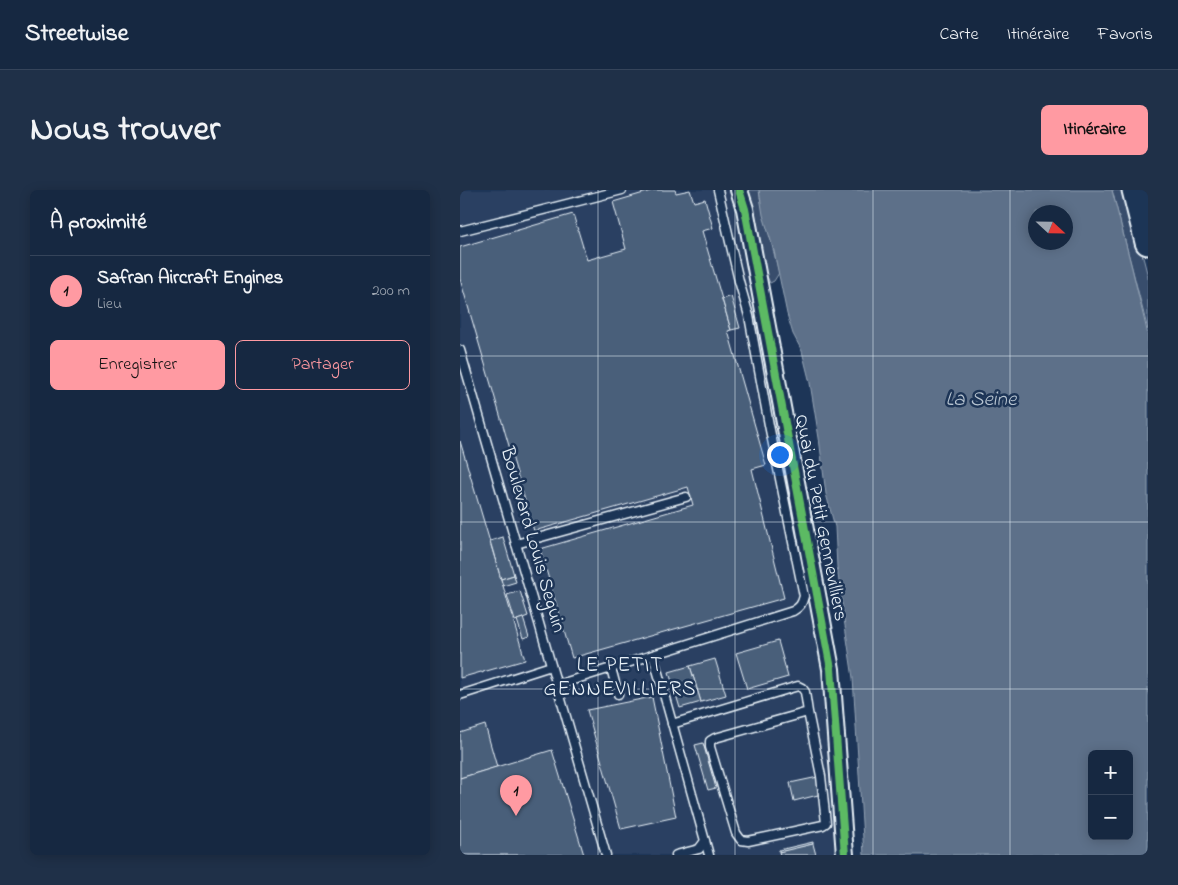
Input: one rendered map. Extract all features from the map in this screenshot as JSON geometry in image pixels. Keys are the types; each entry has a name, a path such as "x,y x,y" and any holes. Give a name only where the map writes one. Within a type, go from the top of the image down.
{"main road":[{"path":"1135,190 1148,242"}],"street":[{"name":"Quai du Petit Gennevilliers","path":"739,190 745,209 831,669 845,855"}],"lane":[{"path":"460,232 622,190"},
{"path":"557,684 793,611 800,607 803,602 804,596 749,316 718,190"},
{"name":"Boulevard Louis Seguin","path":"460,350 606,855"},
{"path":"516,544 686,497"},
{"path":"652,655 709,855"},
{"path":"460,695 551,666"},
{"path":"611,668 618,694"},
{"path":"672,724 798,686 805,692 821,776 826,823 748,841 741,840 736,834 710,747 710,741 808,712"},
{"path":"676,855 699,849 705,841"}],"shaded area":[{"path":"460,190 731,190 749,268 818,611 835,855 460,855"},
{"path":"744,190 759,190 779,273 774,281 770,283 757,249"},
{"path":"1112,190 1126,190 1148,277 1148,330"}],"water":[{"name":"La Seine","path":"759,190 1112,190 1148,335 1148,855 864,855 853,678 837,567 835,527 826,494 810,383 802,351 793,334 787,314 774,251 763,215"}],"building":[{"path":"654,190 675,190 676,193 690,190 694,202 705,199 713,228 702,231 731,330 728,331 766,465 752,469 784,598 572,658 540,549 693,505 688,487 534,531 460,279 460,247 573,214 587,260 626,249 613,202"},
{"path":"731,296 740,328 731,330 722,299"},
{"path":"460,441 525,660 460,678"},
{"path":"503,537 514,575 501,579 490,541"},
{"path":"514,575 516,582 503,586 501,579"},
{"path":"520,591 528,616 515,621 507,595"},
{"path":"523,618 529,637 523,639 517,620"},
{"path":"778,641 788,677 747,689 736,653"},
{"path":"715,659 726,695 701,702 690,666"},
{"path":"690,666 701,702 680,708 669,672"},
{"path":"652,697 676,817 621,829 587,710"},
{"path":"485,725 497,767 460,778 460,733"},
{"path":"703,743 716,788 708,790 695,745"},
{"path":"552,750 584,855 460,855 460,778"},
{"path":"818,777 822,794 794,801 790,783"},
{"path":"813,842 813,844 779,852 779,850"},
{"path":"813,844 816,855 780,855 779,852"}],"cycle path":[{"path":"739,190 745,209 831,669 845,855"}],"place":[{"name":"Safran Aircraft Engines","path":"516,816"}],"district":[{"name":"LE PETIT GENNEVILLIERS","path":"620,678"}]}
